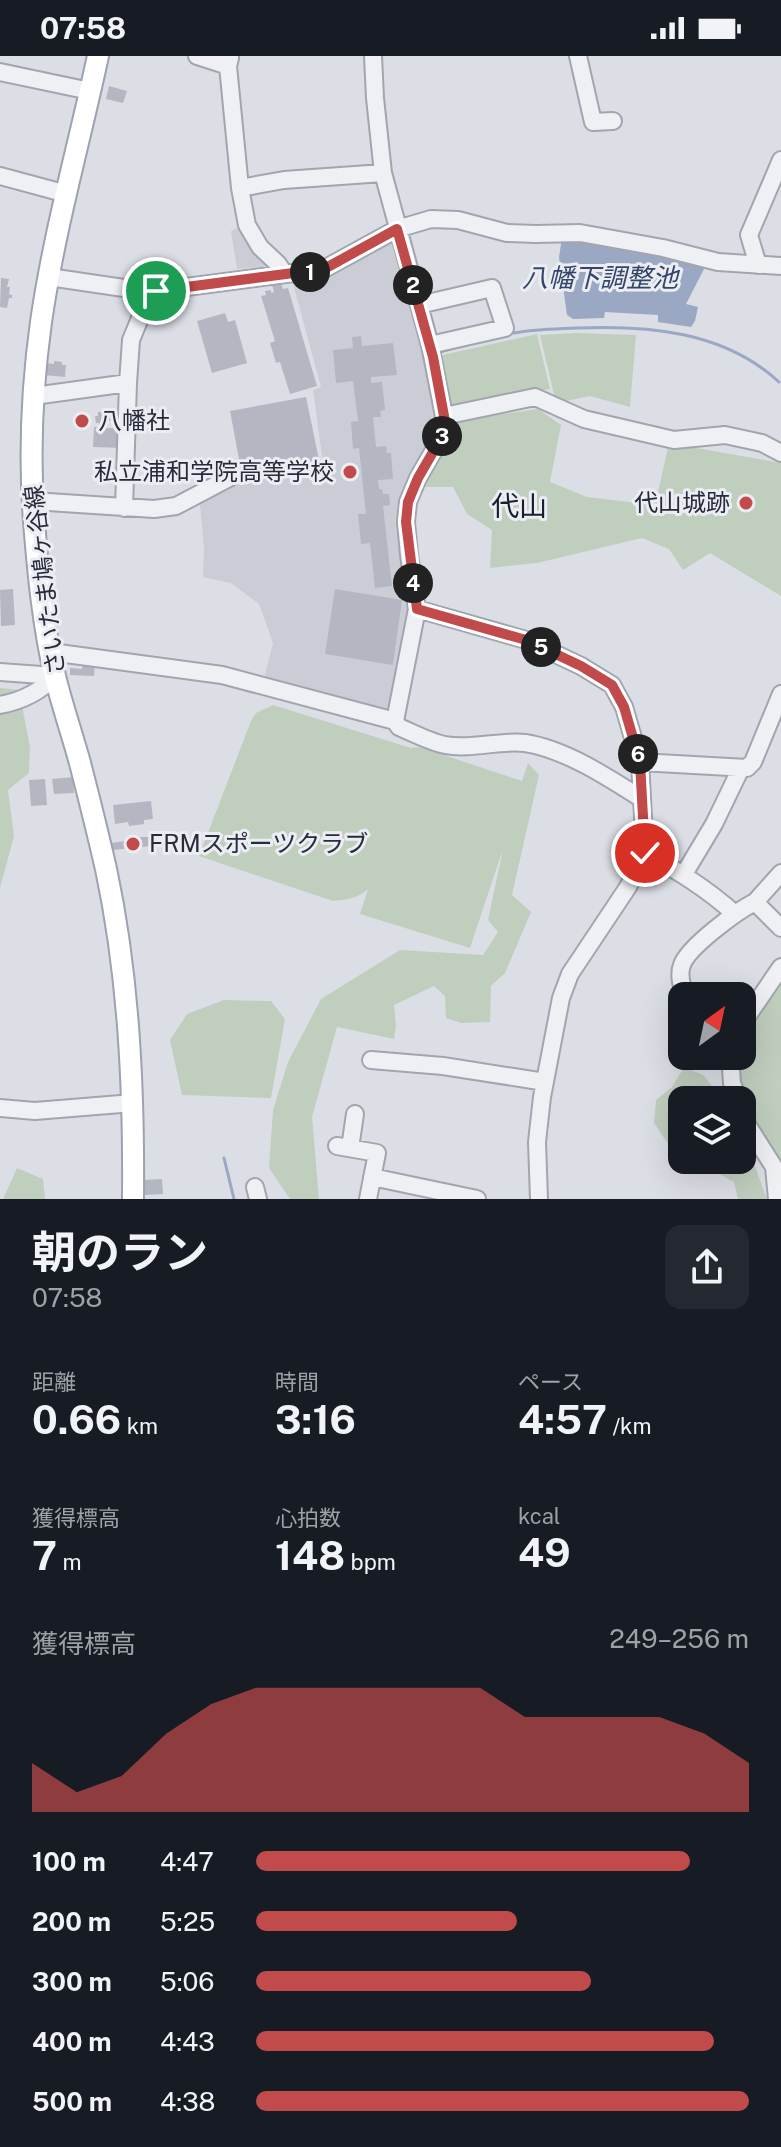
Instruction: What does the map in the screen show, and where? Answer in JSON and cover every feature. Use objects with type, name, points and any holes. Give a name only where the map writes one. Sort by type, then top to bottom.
[{"type":"main road","name":"さいたま鳩ヶ谷線","points":[[98,56],[41,323],[34,396],[33,501],[55,676],[80,763],[115,918],[127,1011],[133,1103],[133,1199]]},
{"type":"street","points":[[197,56],[229,61],[240,188],[247,225],[260,247],[284,273]]},
{"type":"street","points":[[373,56],[383,173],[431,351],[444,416],[444,433],[408,502],[406,522],[417,609],[395,721]]},
{"type":"street","points":[[578,56],[593,122],[613,121]]},
{"type":"street","points":[[0,72],[90,91]]},
{"type":"street","points":[[758,265],[749,235],[781,160]]},
{"type":"street","points":[[240,188],[284,180],[383,173]]},
{"type":"street","points":[[0,176],[67,194]]},
{"type":"street","points":[[49,277],[156,291],[324,269],[397,229],[431,219],[458,220],[507,233],[580,233],[718,262],[781,266]]},
{"type":"street","points":[[419,305],[492,288],[505,328],[431,351]]},
{"type":"street","points":[[124,508],[131,340],[156,291]]},
{"type":"street","points":[[34,396],[128,383]]},
{"type":"street","points":[[444,416],[535,397],[584,419],[659,437],[674,440],[725,435],[762,443],[781,453]]},
{"type":"street","points":[[33,501],[154,509],[176,506],[231,477]]},
{"type":"street","points":[[417,609],[526,640],[581,666],[612,685],[624,707],[640,762],[645,853],[628,887],[570,974],[561,998],[537,1142],[539,1199]]},
{"type":"street","points":[[51,652],[222,675],[395,721],[399,727],[444,745],[511,742],[544,748],[642,799]]},
{"type":"street","points":[[0,672],[55,676]]},
{"type":"street","points":[[0,705],[41,690],[55,676]]},
{"type":"street","points":[[640,762],[747,768],[753,762],[781,694]]},
{"type":"street","points":[[684,874],[714,824],[741,768]]},
{"type":"street","points":[[645,853],[684,874],[735,914]]},
{"type":"street","points":[[681,982],[681,966],[687,955],[701,940],[755,902],[781,873]]},
{"type":"street","points":[[755,902],[781,928]]},
{"type":"street","points":[[756,1004],[781,967]]},
{"type":"street","points":[[371,1060],[443,1066],[545,1082]]},
{"type":"street","points":[[0,1108],[35,1111],[133,1103]]},
{"type":"street","points":[[355,1114],[344,1147],[377,1153],[368,1199]]},
{"type":"street","points":[[756,1139],[774,1167],[777,1199]]},
{"type":"street","points":[[372,1177],[477,1199]]},
{"type":"shaded area","points":[[244,226],[273,266],[237,269],[231,231]]},
{"type":"shaded area","name":"私立浦和学院高等学校","points":[[391,239],[395,242],[445,427],[412,486],[410,622],[392,716],[264,678],[273,643],[259,604],[231,583],[203,577],[200,505],[203,499],[241,482],[323,463],[313,390],[321,387],[292,280],[318,279],[333,274]]},
{"type":"green space","points":[[537,334],[550,389],[452,410],[438,356]]},
{"type":"green space","points":[[540,335],[636,335],[630,407],[590,396],[556,403]]},
{"type":"green space","points":[[538,409],[561,425],[550,482],[587,497],[655,505],[669,443],[781,463],[781,596],[710,553],[683,570],[669,549],[642,538],[537,563],[490,568],[492,530],[467,514],[453,487],[423,487],[452,422]]},
{"type":"green space","points":[[0,688],[19,690],[30,747],[29,773],[8,790],[14,836],[0,888]]},
{"type":"green space","points":[[273,705],[411,748],[420,747],[522,781],[528,763],[539,775],[512,895],[531,912],[505,973],[491,986],[490,1022],[461,1023],[446,1018],[445,996],[434,986],[394,1005],[394,1039],[337,1027],[312,1117],[319,1199],[290,1199],[269,1168],[273,1110],[288,1062],[321,999],[400,950],[483,955],[498,932],[488,920],[503,849],[470,948],[360,914],[368,889],[361,895],[333,901],[199,856],[251,721],[256,713]]},
{"type":"green space","points":[[781,974],[781,1199],[756,1134],[756,1086],[738,1086],[736,1070],[756,1070],[756,1011]]},
{"type":"green space","points":[[224,1000],[271,1001],[285,1019],[271,1098],[182,1095],[170,1040],[187,1014]]},
{"type":"green space","points":[[682,1070],[691,1070],[703,1075],[712,1086],[673,1086]]},
{"type":"green space","points":[[668,1090],[668,1144],[654,1123],[656,1100]]},
{"type":"green space","points":[[17,1168],[43,1179],[45,1199],[3,1199]]},
{"type":"green space","points":[[756,1169],[767,1199],[738,1199],[734,1182],[719,1174],[756,1174]]},
{"type":"water","name":"八幡下調整池","points":[[562,238],[700,263],[704,269],[686,304],[698,307],[695,321],[691,327],[658,322],[658,315],[605,312],[604,318],[573,319],[567,315],[559,257]]},
{"type":"building","points":[[109,86],[127,91],[123,103],[106,99]]},
{"type":"building","points":[[1,278],[9,279],[7,287],[10,287],[12,298],[9,298],[7,308],[0,307]]},
{"type":"building","points":[[281,283],[283,289],[288,288],[317,386],[290,394],[270,343],[275,341],[261,296],[266,295],[265,291],[274,292],[272,285]]},
{"type":"building","points":[[225,313],[228,322],[235,320],[247,363],[212,373],[197,321]]},
{"type":"building","points":[[361,336],[362,346],[393,343],[397,375],[371,377],[371,383],[382,382],[385,410],[380,411],[381,417],[373,417],[376,447],[386,446],[387,453],[391,453],[393,479],[378,480],[379,489],[383,494],[389,494],[390,505],[383,506],[392,586],[375,588],[370,543],[361,544],[358,514],[366,514],[359,448],[353,449],[351,422],[358,421],[353,381],[336,383],[333,350],[353,348],[352,337]]},
{"type":"building","points":[[54,361],[66,365],[65,377],[44,375],[45,363],[54,364]]},
{"type":"building","points":[[306,397],[319,460],[242,475],[230,411]]},
{"type":"building","points":[[106,411],[107,415],[117,414],[118,420],[99,426],[95,416],[98,412]]},
{"type":"building","points":[[94,427],[124,429],[123,448],[93,447]]},
{"type":"building","points":[[13,589],[15,625],[1,626],[0,590]]},
{"type":"building","points":[[335,589],[402,600],[393,665],[325,654]]},
{"type":"building","points":[[83,661],[95,662],[94,676],[70,675],[70,668],[82,669]]},
{"type":"building","points":[[73,777],[74,793],[54,794],[52,779]]},
{"type":"building","points":[[45,779],[47,805],[31,806],[29,780]]},
{"type":"building","points":[[151,801],[153,819],[129,826],[128,822],[115,824],[113,805]]},
{"type":"building","points":[[150,837],[151,846],[113,850],[112,843]]},
{"type":"building","points":[[162,1179],[163,1194],[145,1195],[144,1180]]},
{"type":"waterway","points":[[508,334],[603,327],[657,330],[709,342],[734,352],[779,382]]},
{"type":"waterway","points":[[439,352],[462,346]]},
{"type":"waterway","points":[[224,1158],[234,1199]]},
{"type":"place","name":"八幡社","points":[[82,421]]},
{"type":"place","name":"私立浦和学院高等学校","points":[[350,472]]},
{"type":"place","name":"代山城跡","points":[[746,503]]},
{"type":"place","name":"FRMスポーツクラブ","points":[[133,844]]},
{"type":"district","name":"代山","points":[[519,506]]},
{"type":"route","points":[[156,291],[324,269],[397,229],[433,357],[444,416],[444,433],[408,502],[406,522],[417,609],[526,640],[581,666],[612,685],[624,707],[640,762],[645,853]]}]
